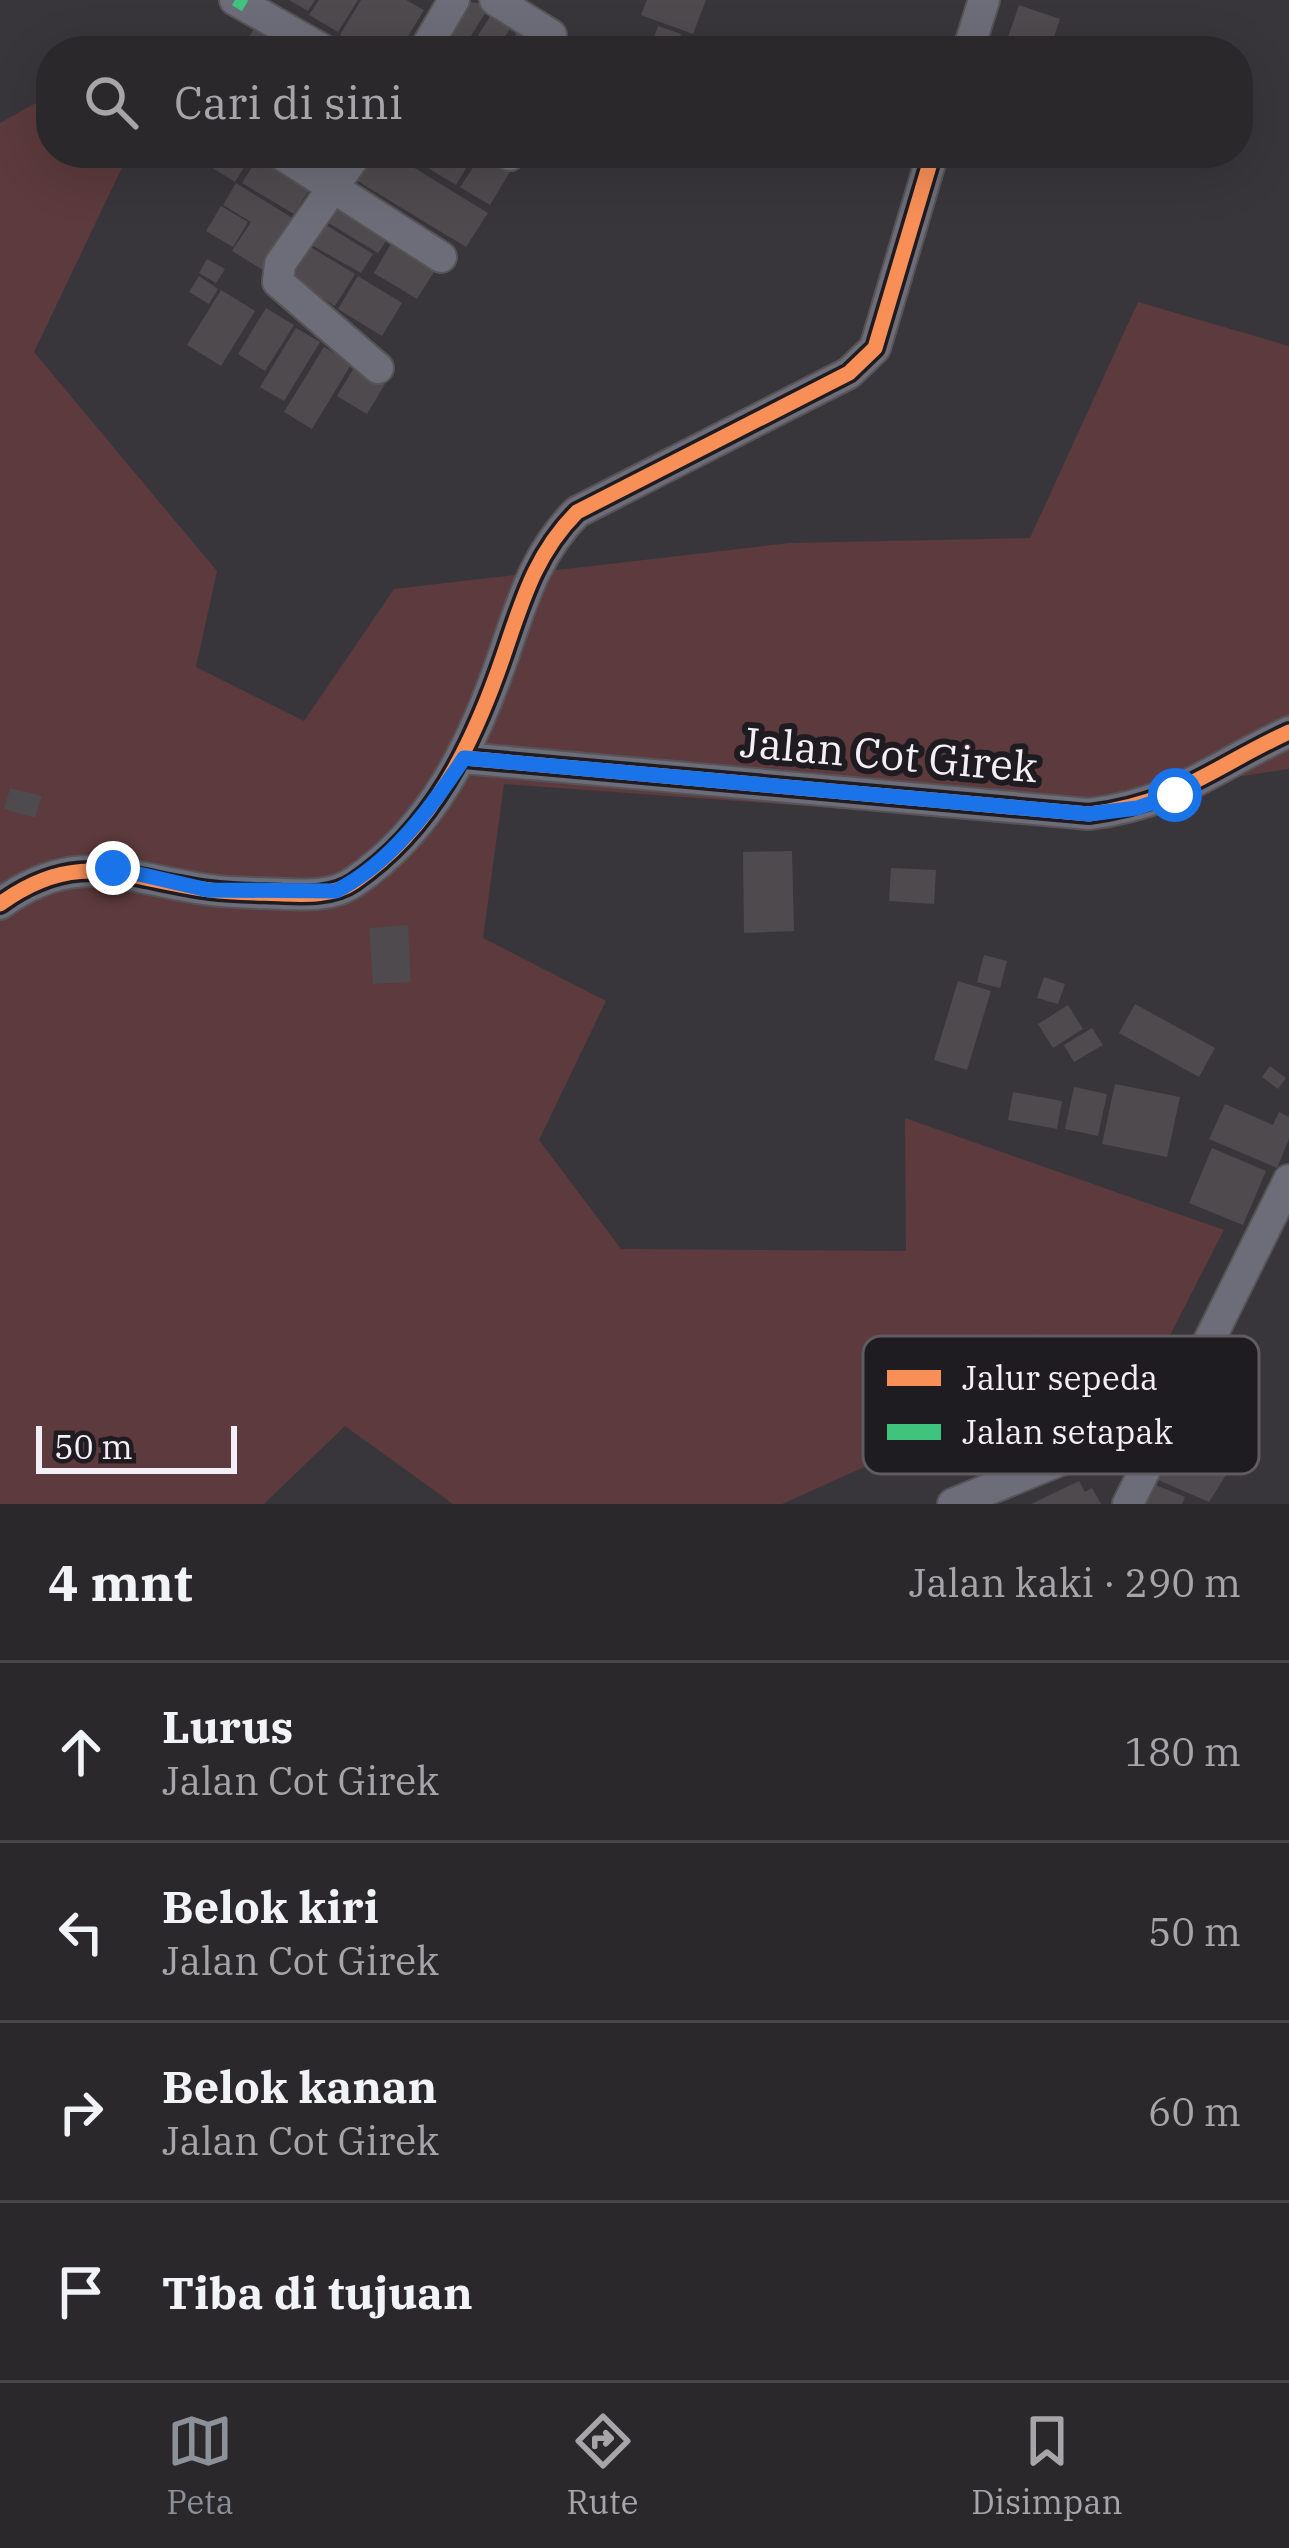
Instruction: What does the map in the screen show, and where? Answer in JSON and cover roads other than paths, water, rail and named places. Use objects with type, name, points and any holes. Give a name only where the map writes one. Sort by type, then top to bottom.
[{"type":"street","points":[[235,0],[299,36]]},
{"type":"street","points":[[433,36],[454,0]]},
{"type":"street","points":[[495,0],[551,35]]},
{"type":"street","points":[[973,36],[984,0]]},
{"type":"street","points":[[301,168],[442,257]]},
{"type":"street","points":[[347,168],[280,264],[278,282],[378,368]]},
{"type":"street","points":[[0,904],[27,884],[67,872],[113,868],[208,890],[336,891],[353,883],[420,821],[464,758],[523,592],[557,532],[578,512],[848,373],[875,348],[929,168]]},
{"type":"street","name":"Jalan Cot Girek","points":[[464,758],[1089,814],[1137,808],[1175,795],[1289,732]]},
{"type":"street","points":[[1212,1336],[1289,1180]]},
{"type":"street","points":[[953,1504],[1028,1474]]},
{"type":"street","points":[[1128,1504],[1143,1474]]}]
